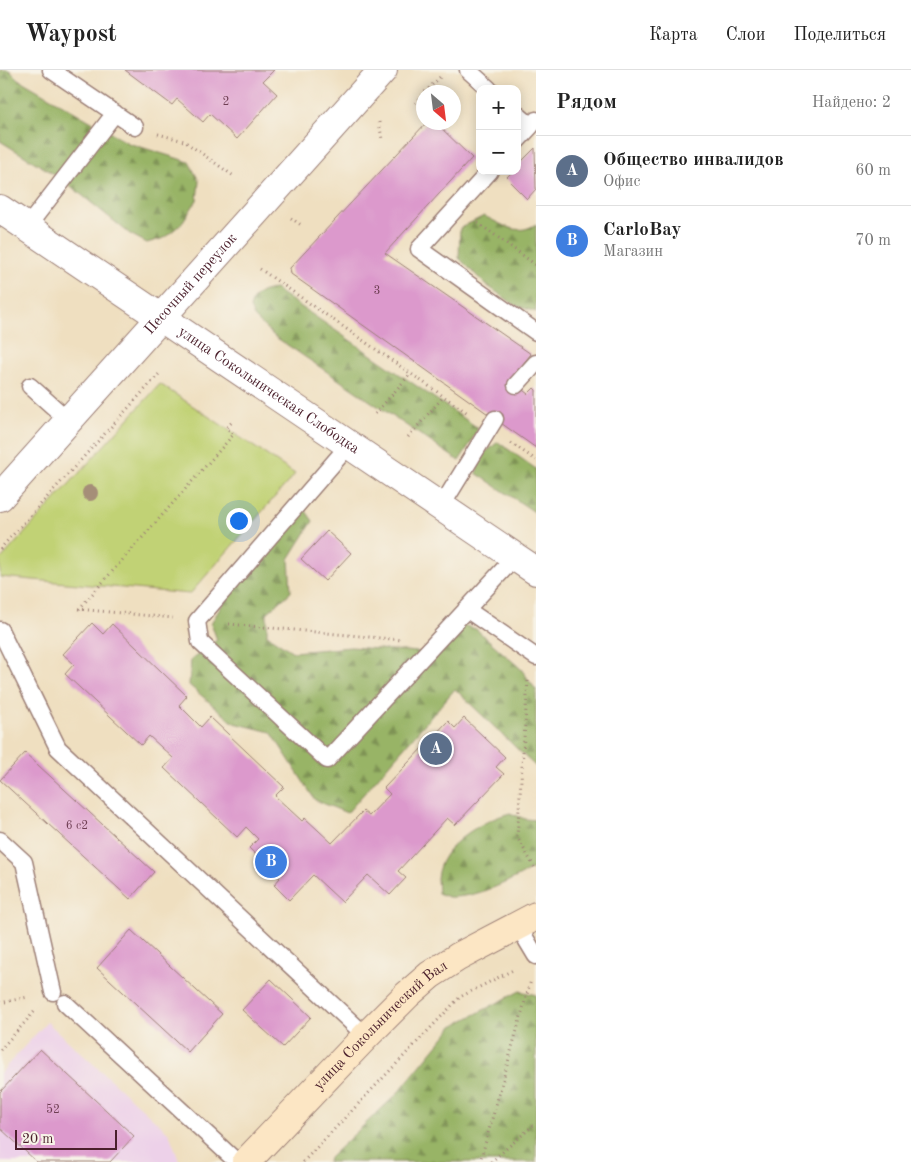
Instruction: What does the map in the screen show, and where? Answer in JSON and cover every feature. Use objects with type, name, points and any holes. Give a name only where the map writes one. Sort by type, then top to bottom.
[{"type":"main road","name":"улица Сокольнический Вал","points":[[246,1162],[366,1036],[430,975],[458,957],[527,921]]},
{"type":"street","name":"Песочный переулок","points":[[0,497],[382,70]]},
{"type":"street","name":"улица Сокольническая Слободка","points":[[0,209],[525,564]]},
{"type":"lane","points":[[51,70],[135,127]]},
{"type":"lane","points":[[468,70],[485,85]]},
{"type":"lane","points":[[27,228],[115,113]]},
{"type":"lane","points":[[521,116],[533,123],[521,136]]},
{"type":"lane","points":[[486,175],[419,249],[536,332]]},
{"type":"lane","points":[[516,385],[536,363]]},
{"type":"lane","points":[[30,386],[68,420]]},
{"type":"lane","points":[[441,507],[492,423]]},
{"type":"lane","points":[[349,445],[197,621],[200,642],[327,760],[466,609],[525,564]]},
{"type":"lane","points":[[466,609],[533,655]]},
{"type":"lane","points":[[0,630],[58,748],[366,1036]]},
{"type":"lane","points":[[0,840],[24,862],[59,998],[237,1162]]},
{"type":"lane","points":[[527,921],[535,963]]},
{"type":"path","points":[[432,85],[446,70]]},
{"type":"path","points":[[135,127],[184,141],[235,177]]},
{"type":"path","points":[[457,208],[536,265]]},
{"type":"path","points":[[260,269],[444,396],[492,423],[536,460]]},
{"type":"path","points":[[0,548],[160,373]]},
{"type":"path","points":[[375,414],[411,373]]},
{"type":"path","points":[[408,437],[444,396]]},
{"type":"path","points":[[233,421],[226,428],[234,434],[78,609],[434,643]]},
{"type":"path","points":[[533,655],[517,837],[536,870]]},
{"type":"path","points":[[480,1162],[535,963]]},
{"type":"path","points":[[303,1162],[460,998],[519,967]]},
{"type":"path","points":[[0,1050],[59,998]]},
{"type":"path","points":[[491,1162],[536,1123]]},
{"type":"shaded area","points":[[47,1022],[169,1133],[179,1160],[177,1162],[0,1162],[0,1073]]},
{"type":"green space","points":[[0,70],[9,70],[18,79],[128,143],[189,162],[199,181],[197,200],[181,224],[164,238],[147,243],[130,234],[62,179],[0,141]]},
{"type":"green space","points":[[484,216],[516,229],[529,228],[536,224],[536,312],[515,305],[485,284],[459,258],[460,228]]},
{"type":"green space","points":[[275,289],[478,428],[459,461],[274,336],[254,317],[250,308],[256,296]]},
{"type":"green space","points":[[160,384],[295,474],[190,594],[0,577],[0,560]]},
{"type":"green space","points":[[498,442],[536,469],[536,513],[476,473],[483,454]]},
{"type":"green space","points":[[303,507],[313,521],[289,559],[291,592],[267,613],[267,635],[293,652],[351,647],[432,653],[462,625],[476,629],[521,669],[536,690],[536,767],[455,689],[347,813],[315,800],[271,732],[234,723],[189,685],[191,660],[217,640],[211,623],[238,579]]},
{"type":"green space","points":[[510,813],[525,819],[536,820],[536,867],[475,894],[451,897],[438,893],[437,878],[440,866],[454,845],[475,828]]},
{"type":"green space","points":[[520,991],[536,995],[536,1162],[328,1162],[329,1158],[396,1095],[453,1026]]},
{"type":"building","points":[[125,70],[274,70],[263,81],[277,94],[237,139],[210,114],[203,122],[177,99],[172,105]]},
{"type":"building","points":[[419,130],[443,130],[472,158],[385,253],[531,354],[510,380],[528,394],[534,388],[536,390],[536,448],[291,274],[290,268]]},
{"type":"building","points":[[535,148],[536,189],[527,199],[506,178],[509,175],[521,175],[521,162]]},
{"type":"building","points":[[327,531],[351,553],[325,581],[301,559]]},
{"type":"building","points":[[92,623],[103,634],[112,624],[187,696],[179,705],[201,727],[210,717],[284,787],[275,796],[302,821],[305,818],[332,843],[363,811],[369,816],[390,794],[384,788],[448,721],[455,728],[464,718],[505,757],[496,767],[504,774],[455,825],[447,818],[398,871],[406,878],[390,895],[368,875],[342,902],[313,875],[289,900],[274,885],[280,878],[249,848],[258,839],[246,827],[237,837],[164,768],[173,758],[149,736],[141,745],[65,674],[74,664],[63,654]]},
{"type":"building","points":[[25,753],[154,872],[130,899],[0,780]]},
{"type":"building","points":[[131,930],[222,1014],[188,1052],[97,968]]},
{"type":"building","points":[[271,979],[311,1017],[283,1047],[242,1010]]},
{"type":"building","points":[[40,1049],[134,1136],[110,1162],[37,1162],[0,1128],[0,1092]]},
{"type":"place","name":"Общество инвалидов","points":[[436,749]]},
{"type":"place","name":"CarloBay","points":[[271,862]]}]
